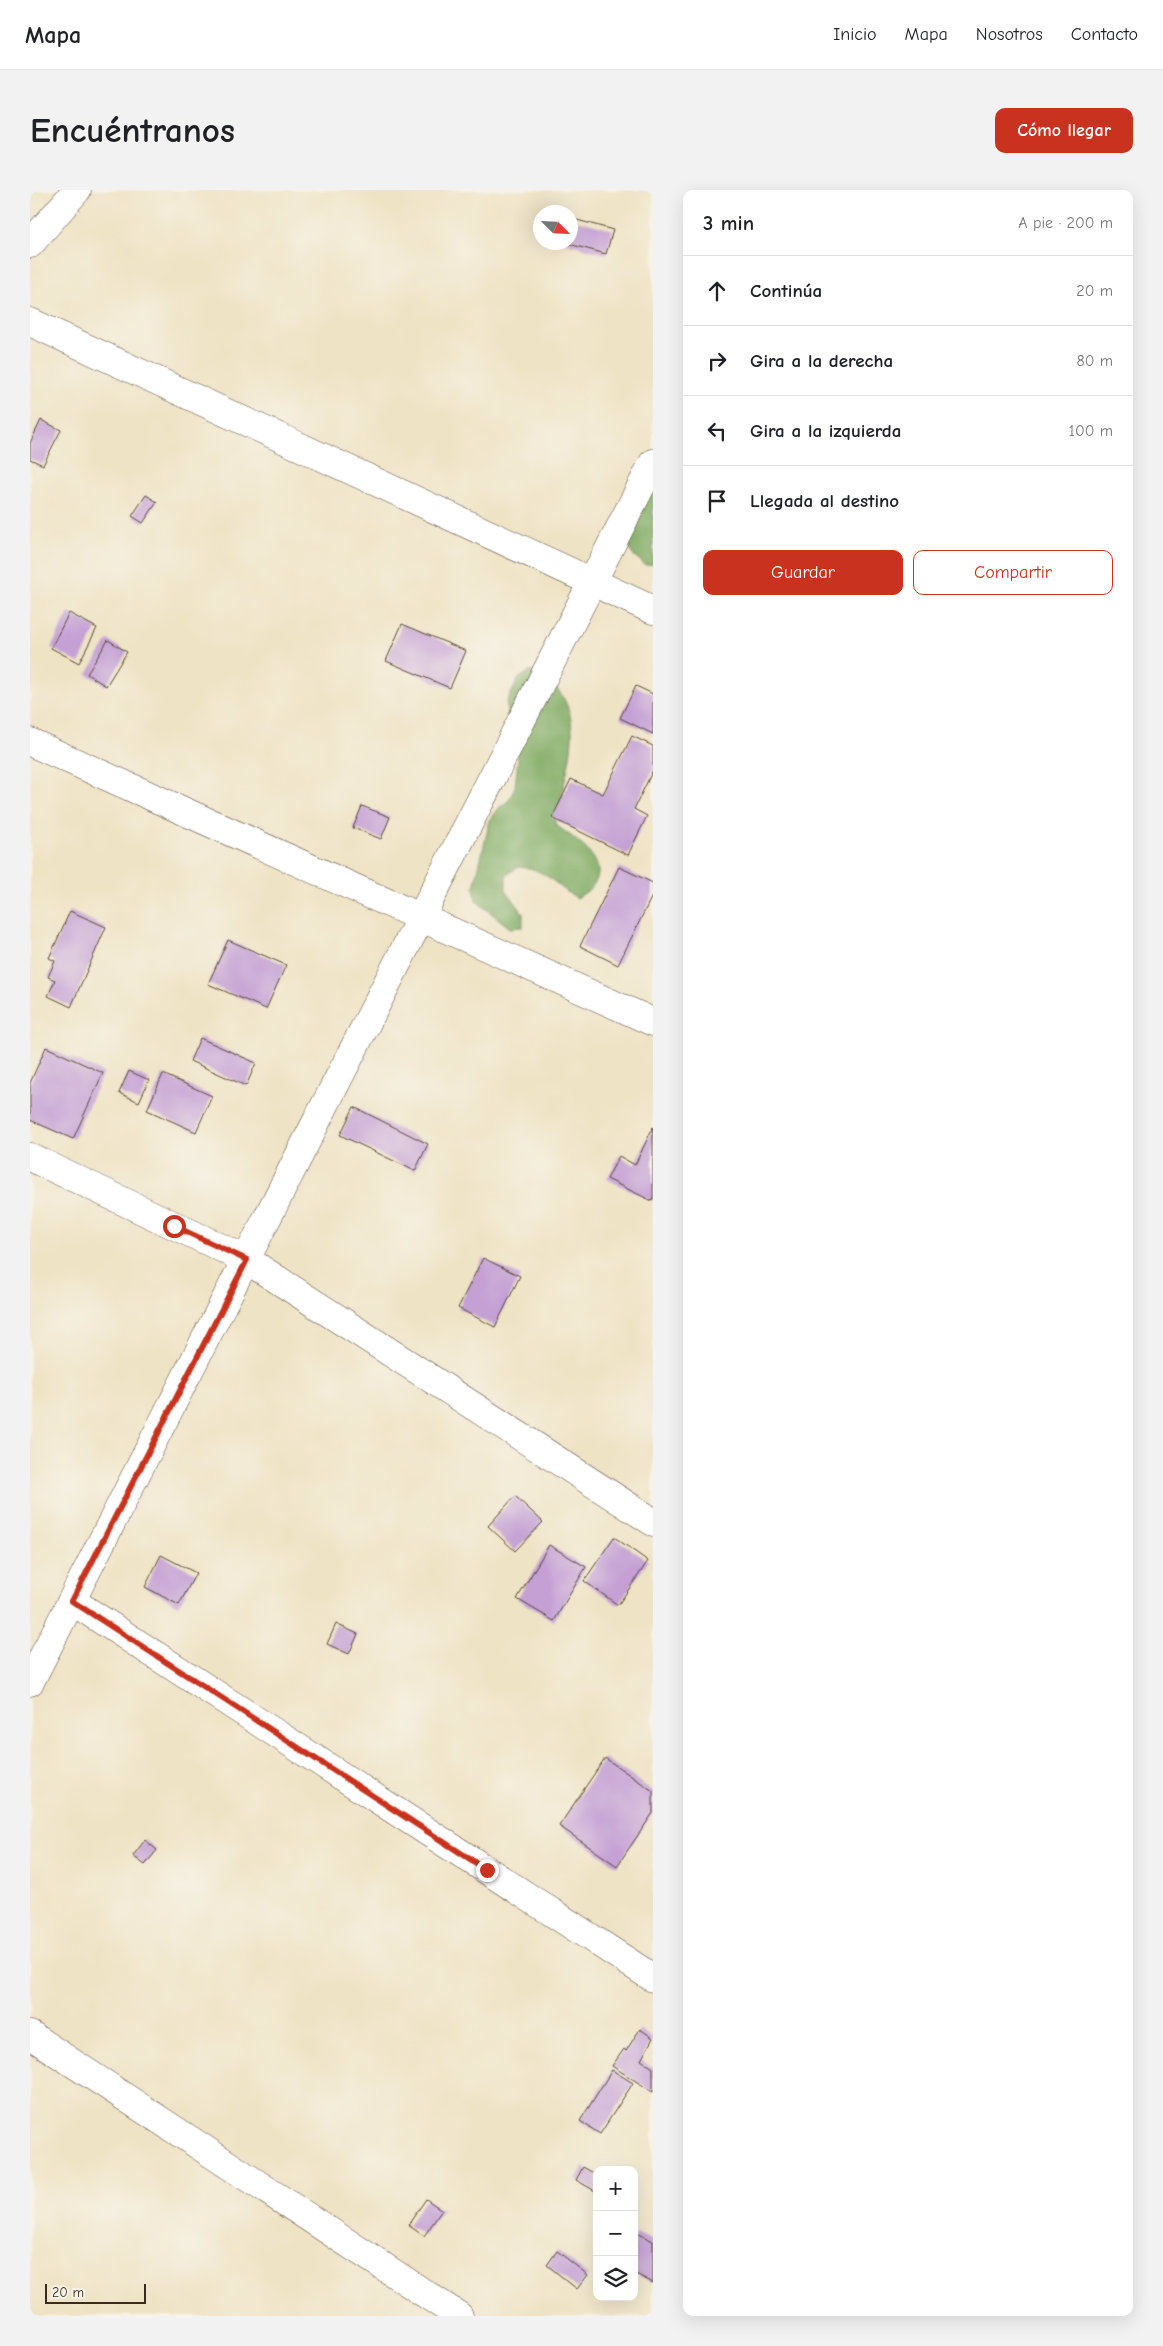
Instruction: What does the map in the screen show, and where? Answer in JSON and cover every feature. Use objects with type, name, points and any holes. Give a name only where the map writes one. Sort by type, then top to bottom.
[{"type":"street","points":[[30,244],[76,190]]},
{"type":"street","points":[[30,322],[593,584],[653,610]]},
{"type":"street","points":[[30,1682],[593,584],[653,463]]},
{"type":"street","points":[[30,742],[653,1022]]},
{"type":"street","points":[[30,1157],[247,1260],[653,1522]]},
{"type":"street","points":[[72,1601],[653,1978]]},
{"type":"street","points":[[30,2035],[459,2316]]},
{"type":"green space","points":[[653,450],[653,564],[645,565],[632,554],[625,542]]},
{"type":"green space","points":[[530,671],[543,675],[558,690],[567,705],[571,722],[570,756],[556,825],[586,849],[594,858],[598,868],[597,878],[591,888],[577,898],[542,873],[517,867],[506,876],[506,890],[523,913],[523,927],[510,928],[476,901],[474,887],[490,820],[499,808],[509,800],[515,787],[518,758],[506,703],[519,678]]},
{"type":"building","points":[[578,220],[613,230],[606,254],[578,246]]},
{"type":"building","points":[[41,420],[61,430],[43,465],[30,459],[30,443]]},
{"type":"building","points":[[146,495],[157,502],[143,523],[132,516]]},
{"type":"building","points":[[69,613],[97,628],[79,663],[51,648]]},
{"type":"building","points":[[402,624],[466,651],[450,688],[386,661]]},
{"type":"building","points":[[108,640],[127,652],[106,686],[87,674]]},
{"type":"building","points":[[636,686],[653,694],[653,734],[620,718]]},
{"type":"building","points":[[632,736],[653,746],[653,770],[634,809],[647,816],[628,855],[552,818],[571,779],[603,794]]},
{"type":"building","points":[[362,806],[390,817],[381,839],[353,828]]},
{"type":"building","points":[[619,867],[653,883],[653,894],[618,965],[580,946]]},
{"type":"building","points":[[70,911],[106,927],[71,1007],[48,996],[55,980],[48,977],[55,961],[49,958]]},
{"type":"building","points":[[228,940],[286,965],[266,1009],[208,984]]},
{"type":"building","points":[[200,1038],[256,1063],[246,1086],[190,1061]]},
{"type":"building","points":[[46,1047],[103,1073],[73,1139],[30,1120],[30,1083]]},
{"type":"building","points":[[129,1071],[149,1080],[139,1102],[119,1093]]},
{"type":"building","points":[[163,1074],[212,1096],[196,1132],[147,1110]]},
{"type":"building","points":[[354,1107],[428,1144],[415,1171],[340,1135]]},
{"type":"building","points":[[653,1127],[652,1201],[607,1179],[619,1156],[635,1165]]},
{"type":"building","points":[[483,1258],[520,1276],[495,1327],[458,1308]]},
{"type":"building","points":[[515,1496],[543,1522],[515,1551],[488,1526]]},
{"type":"building","points":[[614,1537],[648,1561],[618,1605],[584,1581]]},
{"type":"building","points":[[549,1545],[586,1567],[554,1621],[517,1599]]},
{"type":"building","points":[[161,1555],[196,1573],[179,1605],[145,1587]]},
{"type":"building","points":[[336,1624],[358,1634],[349,1654],[327,1644]]},
{"type":"building","points":[[605,1758],[653,1791],[653,1813],[617,1866],[559,1826]]},
{"type":"building","points":[[145,1840],[157,1850],[145,1865],[133,1856]]},
{"type":"building","points":[[640,2029],[653,2038],[641,2060],[653,2068],[653,2092],[612,2066],[624,2049],[626,2051]]},
{"type":"building","points":[[612,2070],[633,2083],[600,2134],[580,2121]]},
{"type":"building","points":[[583,2167],[593,2173],[593,2190],[576,2180]]},
{"type":"building","points":[[426,2199],[442,2210],[424,2236],[408,2225]]},
{"type":"building","points":[[638,2234],[653,2241],[653,2283],[638,2275]]},
{"type":"building","points":[[557,2251],[588,2275],[577,2289],[547,2265]]},
{"type":"route","points":[[174,1226],[247,1260],[72,1601],[487,1870]]}]
